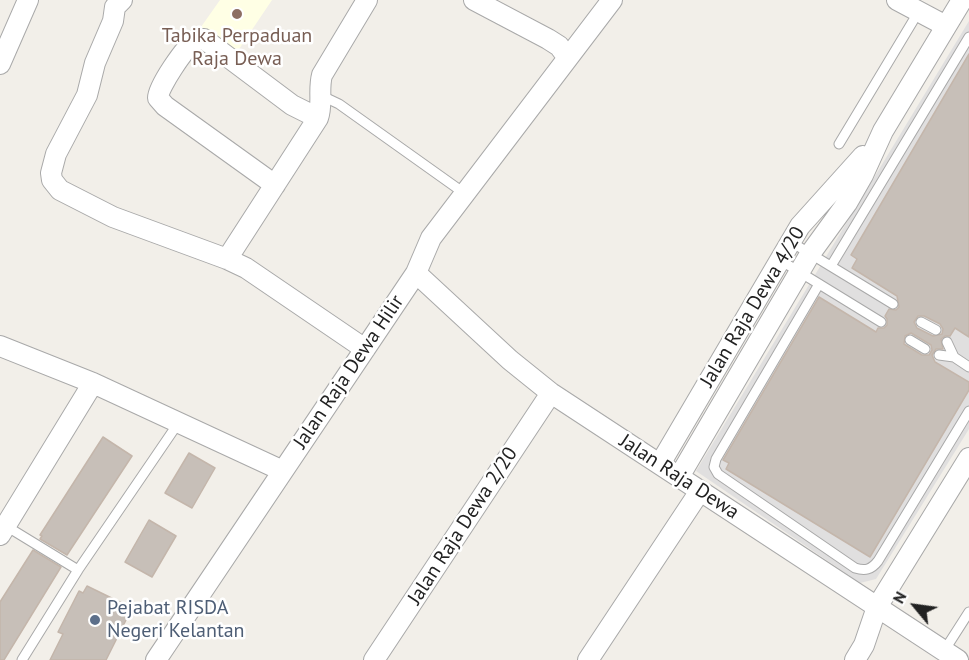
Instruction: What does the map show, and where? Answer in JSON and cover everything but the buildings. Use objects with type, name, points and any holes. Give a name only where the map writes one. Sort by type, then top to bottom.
[{"type":"street","points":[[0,64],[28,0]]},
{"type":"street","points":[[226,259],[318,118],[320,112],[319,84],[326,66],[367,0]]},
{"type":"street","points":[[474,0],[548,39],[559,46],[568,58]]},
{"type":"street","name":"Jalan Raja Dewa Hilir","points":[[156,660],[416,273],[431,238],[612,0]]},
{"type":"street","points":[[897,0],[946,26]]},
{"type":"street","name":"Jalan Raja Dewa 4/20","points":[[679,477],[810,254],[847,203],[883,131],[962,0]]},
{"type":"street","points":[[115,2],[113,21],[95,63],[87,95],[56,154],[51,173],[52,180],[60,190],[112,217],[226,259],[264,279],[365,349]]},
{"type":"street","points":[[275,185],[165,106],[158,98],[160,87],[190,45],[199,39],[204,39],[292,105],[318,118]]},
{"type":"street","name":"Jalan Raja Dewa 4/20","points":[[660,464],[806,219],[843,180],[883,131]]},
{"type":"street","name":"Jalan Raja Dewa","points":[[416,273],[510,360],[551,393],[951,656]]},
{"type":"street","points":[[0,346],[93,383],[283,471]]},
{"type":"street","points":[[3,530],[93,383]]},
{"type":"street","name":"Jalan Raja Dewa 2/20","points":[[374,660],[551,393]]},
{"type":"street","points":[[855,660],[864,645],[877,607],[969,458]]},
{"type":"street","points":[[588,660],[700,491]]},
{"type":"lane","points":[[839,144],[919,12]]},
{"type":"lane","points":[[831,266],[969,37]]},
{"type":"lane","points":[[320,95],[339,104],[464,193]]},
{"type":"lane","points":[[791,242],[892,304]]},
{"type":"lane","points":[[780,260],[881,322]]},
{"type":"lane","points":[[819,284],[716,459],[714,467],[718,474],[855,568],[867,570],[878,561],[969,411]]},
{"type":"lane","points":[[921,321],[936,330]]},
{"type":"lane","points":[[910,340],[925,349]]},
{"type":"lane","points":[[947,342],[954,357]]},
{"type":"lane","points":[[939,355],[954,357],[969,367]]},
{"type":"lane","points":[[22,660],[78,570],[178,422]]},
{"type":"lane","points":[[3,530],[78,570]]},
{"type":"lane","points":[[951,656],[969,612]]},
{"type":"shaded area","name":"Tabika Perpaduan Raja Dewa","points":[[220,0],[272,0],[237,52],[201,27]]},
{"type":"shaded area","points":[[969,21],[969,429],[876,579],[860,583],[696,471]]},
{"type":"place","name":"Tabika Perpaduan Raja Dewa","points":[[237,14]]},
{"type":"place","name":"Pejabat RISDA Negeri Kelantan","points":[[95,620]]}]
